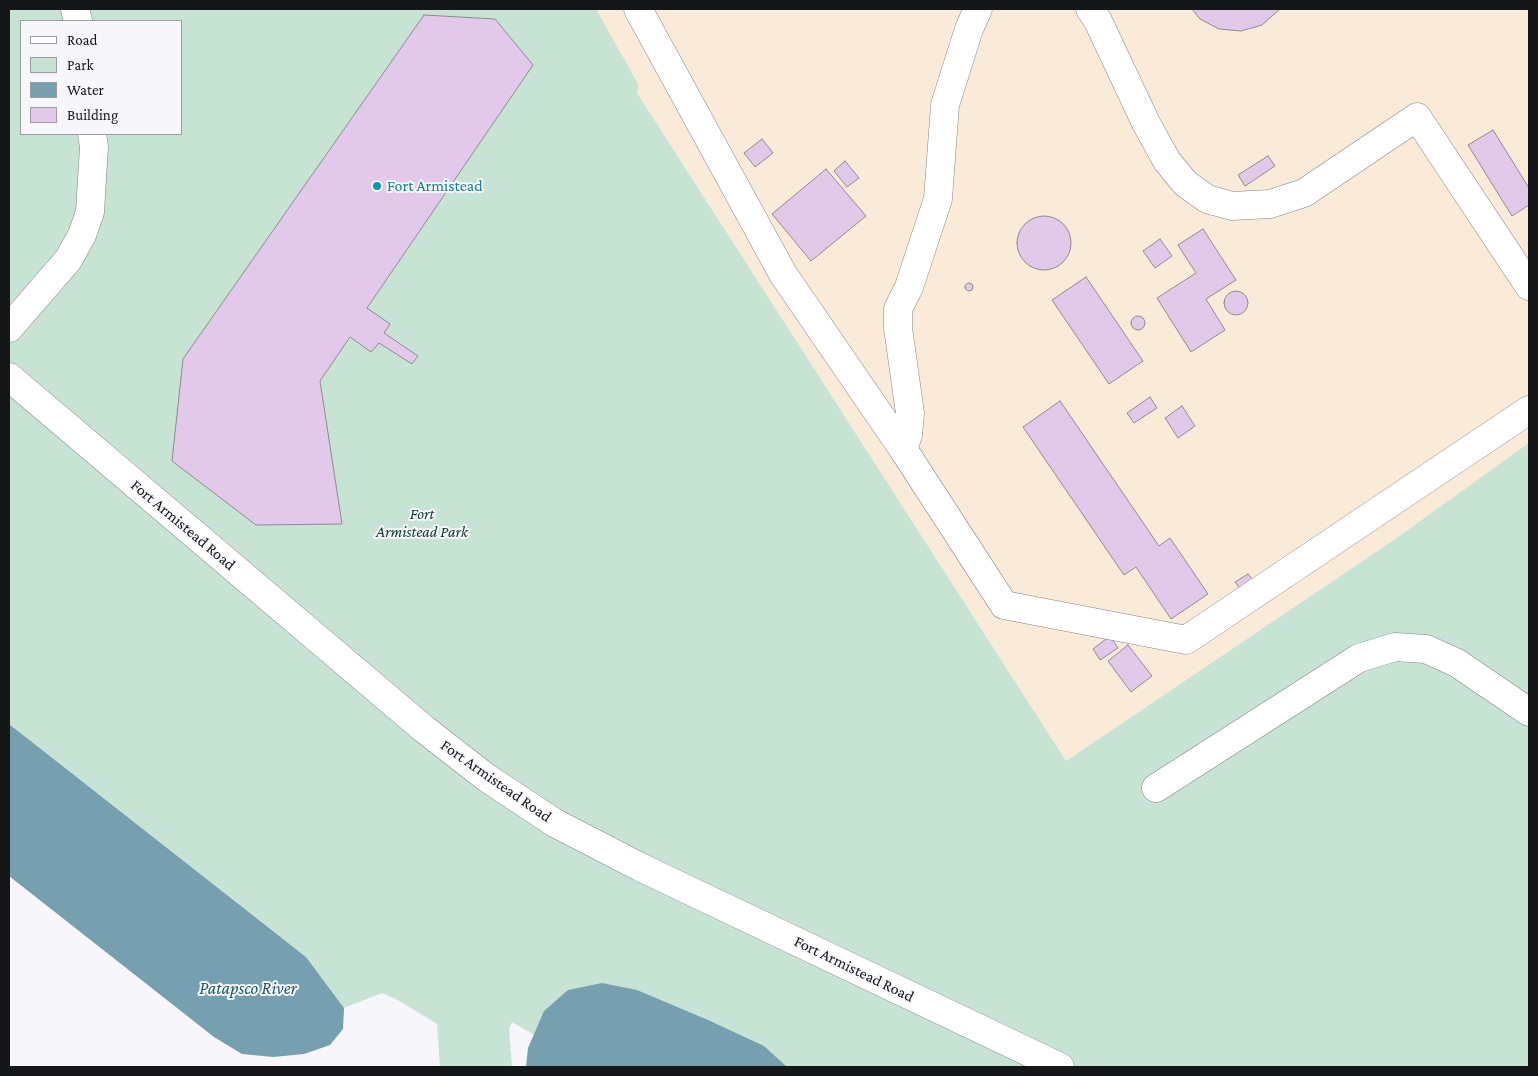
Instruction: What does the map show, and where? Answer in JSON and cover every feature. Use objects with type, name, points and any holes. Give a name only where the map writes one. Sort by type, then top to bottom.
[{"type":"street","points":[[638,9],[783,274],[902,448],[1004,605],[1186,640],[1529,410]]},
{"type":"street","points":[[902,448],[908,436],[910,414],[898,328],[898,310],[909,287],[938,199],[945,105],[968,30],[978,9]]},
{"type":"street","points":[[1090,9],[1098,21],[1146,123],[1167,161],[1185,183],[1207,199],[1232,206],[1270,204],[1304,193],[1416,117],[1529,286]]},
{"type":"street","points":[[9,328],[68,260],[82,235],[90,212],[94,147],[92,135]]},
{"type":"street","name":"Fort Armistead Road","points":[[9,377],[424,729],[487,778],[556,823],[640,867],[1060,1067]]},
{"type":"street","points":[[1156,788],[1359,658],[1395,647],[1426,649],[1457,663],[1529,712]]},
{"type":"shaded area","points":[[583,9],[1529,9],[1529,448],[1066,761]]},
{"type":"green space","name":"Fort Armistead Park","points":[[9,9],[596,9],[638,84],[637,93],[1066,761],[1398,537],[1529,443],[1529,1067],[590,1067],[512,1022],[509,1029],[512,1067],[440,1067],[437,1024],[398,1000],[382,993],[344,1008],[306,957],[9,724]]},
{"type":"water","name":"Patapsco River","points":[[9,724],[306,957],[344,1008],[343,1029],[330,1045],[304,1054],[273,1057],[242,1054],[214,1037],[9,876]]},
{"type":"water","points":[[602,983],[637,990],[708,1020],[764,1046],[787,1067],[526,1067],[528,1048],[544,1011],[568,990]]},
{"type":"building","points":[[1192,9],[1280,9],[1262,25],[1241,31],[1219,29],[1200,19]]},
{"type":"building","name":"Fort Armistead","points":[[424,15],[495,19],[533,65],[367,308],[390,324],[384,333],[418,356],[412,364],[379,343],[371,352],[350,337],[320,381],[342,524],[256,525],[172,461],[183,359]]},
{"type":"building","points":[[1493,130],[1529,188],[1529,205],[1512,216],[1468,145]]},
{"type":"building","points":[[762,139],[773,153],[755,167],[744,153]]},
{"type":"building","points":[[1268,156],[1275,166],[1245,186],[1238,175]]},
{"type":"building","points":[[845,161],[859,178],[847,187],[834,171]]},
{"type":"building","points":[[826,169],[866,216],[811,261],[772,214]]},
{"type":"building","points":[[1044,216],[1054,218],[1063,224],[1069,233],[1071,243],[1069,253],[1063,262],[1054,268],[1044,270],[1034,268],[1025,262],[1019,253],[1017,243],[1019,233],[1025,224],[1034,218]]},
{"type":"building","points":[[1203,229],[1236,280],[1206,299],[1225,330],[1191,352],[1157,298],[1196,273],[1178,245]]},
{"type":"building","points":[[1160,239],[1172,256],[1155,268],[1143,251]]},
{"type":"building","points":[[1086,277],[1143,361],[1109,384],[1052,300]]},
{"type":"building","points":[[969,283],[973,287],[969,291],[965,287]]},
{"type":"building","points":[[1236,291],[1245,294],[1248,303],[1245,312],[1236,315],[1227,312],[1224,303],[1227,294]]},
{"type":"building","points":[[1138,316],[1143,318],[1145,323],[1143,328],[1138,330],[1133,328],[1131,323],[1133,318]]},
{"type":"building","points":[[1150,397],[1157,408],[1134,423],[1127,413]]},
{"type":"building","points":[[1060,401],[1159,546],[1170,538],[1208,594],[1171,619],[1136,567],[1124,575],[1023,427]]},
{"type":"building","points":[[1182,406],[1195,426],[1178,438],[1165,418]]},
{"type":"building","points":[[1248,574],[1254,581],[1241,590],[1235,582]]},
{"type":"building","points":[[1110,636],[1118,648],[1100,660],[1093,649]]},
{"type":"building","points":[[1128,645],[1152,676],[1131,692],[1108,661]]},
{"type":"place","name":"Fort Armistead","points":[[377,186]]}]
